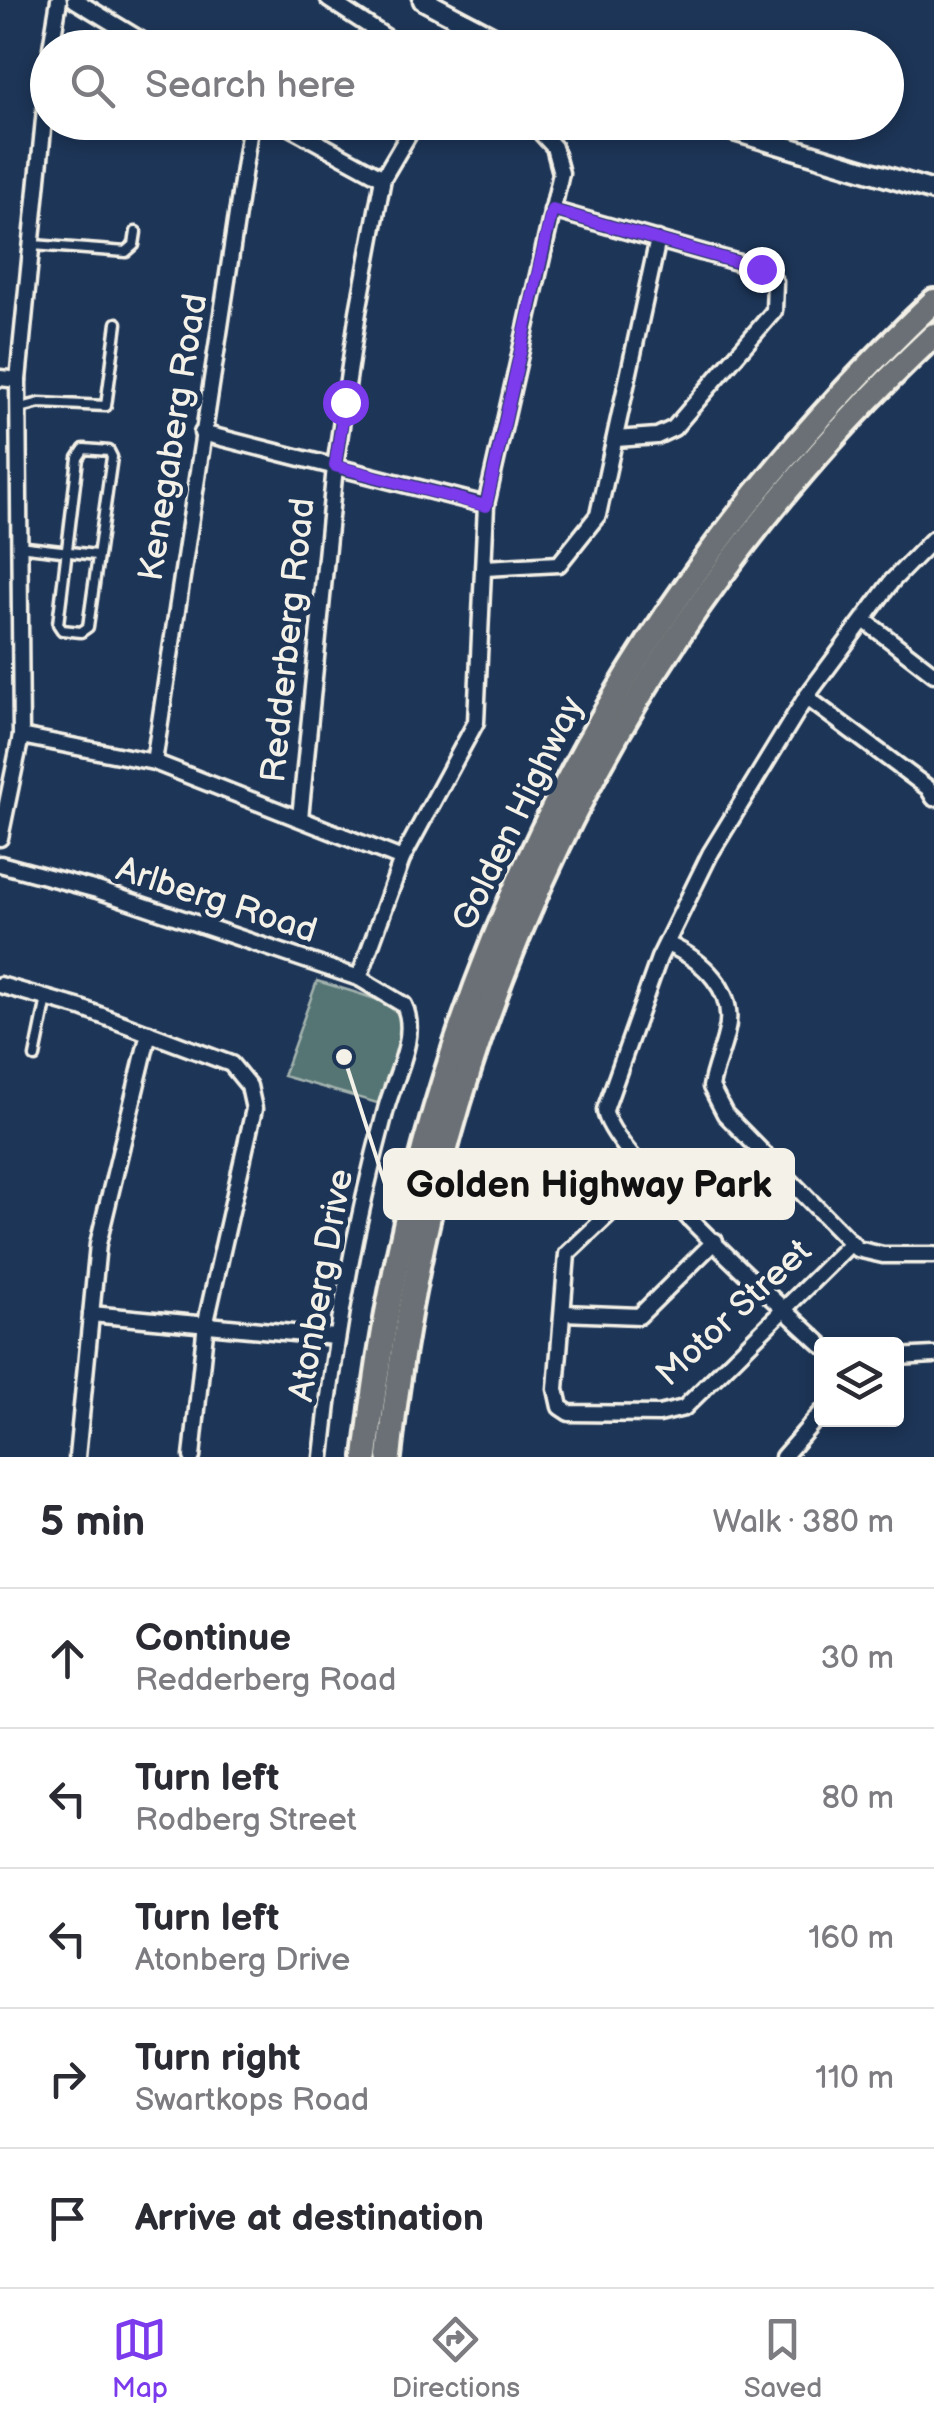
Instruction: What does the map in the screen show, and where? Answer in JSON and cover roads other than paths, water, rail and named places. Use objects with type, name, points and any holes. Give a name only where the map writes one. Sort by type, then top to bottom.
[{"type":"main road","name":"Golden Highway","points":[[366,1457],[391,1289],[429,1118],[475,982],[537,841],[610,702],[659,623],[723,535],[836,400],[934,301]]},
{"type":"main road","name":"Golden Highway","points":[[389,1457],[413,1288],[441,1157],[480,1028],[555,849],[623,723],[749,538],[814,457],[934,335]]},
{"type":"street","points":[[54,30],[58,0]]},
{"type":"street","points":[[75,0],[124,30]]},
{"type":"street","points":[[329,0],[375,30]]},
{"type":"street","points":[[423,0],[480,30]]},
{"type":"street","points":[[0,838],[21,736],[18,380],[42,140]]},
{"type":"street","name":"Kenegaberg Road","points":[[154,762],[248,140]]},
{"type":"street","points":[[313,140],[383,178]]},
{"type":"street","name":"Redderberg Road","points":[[300,818],[335,466],[383,178],[405,140]]},
{"type":"street","points":[[358,978],[402,859],[476,722],[486,506],[552,210],[559,162],[550,140]]},
{"type":"street","points":[[764,140],[934,191]]},
{"type":"street","points":[[552,210],[761,269],[775,282],[776,305],[674,428],[657,436],[616,439]]},
{"type":"street","points":[[485,568],[542,568],[568,557],[595,521],[658,240]]},
{"type":"street","points":[[0,378],[18,380]]},
{"type":"street","points":[[202,432],[486,506]]},
{"type":"street","points":[[814,1337],[649,1176],[613,1134],[605,1110],[631,1029],[710,854],[806,696],[919,550],[933,539]]},
{"type":"street","points":[[0,594],[18,594]]},
{"type":"street","points":[[864,620],[934,674]]},
{"type":"street","points":[[806,696],[928,788],[934,798]]},
{"type":"street","points":[[21,736],[154,762],[402,859]]},
{"type":"street","name":"Arlberg Road","points":[[0,864],[96,890],[358,978],[397,998],[406,1008]]},
{"type":"street","points":[[667,944],[704,964],[727,1008],[727,1032],[711,1087],[714,1101],[851,1243],[872,1254],[934,1255]]},
{"type":"street","points":[[0,984],[149,1032],[232,1064],[246,1080],[254,1110],[206,1322],[192,1457]]},
{"type":"street","name":"Atonberg Drive","points":[[322,1457],[335,1337],[370,1170],[410,1031],[406,1008]]},
{"type":"street","points":[[77,1457],[98,1244],[149,1032]]},
{"type":"street","name":"Motor Street","points":[[649,1176],[567,1254],[556,1389],[564,1411],[659,1414],[690,1404],[851,1243]]},
{"type":"street","points":[[564,1313],[639,1316],[715,1241]]},
{"type":"street","points":[[91,1314],[335,1337]]},
{"type":"street","points":[[904,1358],[934,1356]]},
{"type":"street","points":[[782,1457],[814,1421]]},
{"type":"lane","points":[[33,244],[126,252],[134,246],[136,232]]},
{"type":"lane","points":[[18,408],[40,403],[106,406],[117,323]]},
{"type":"lane","points":[[95,449],[112,457],[96,555],[88,627],[80,632],[62,630],[58,624],[78,458],[82,450],[95,449]]},
{"type":"lane","points":[[18,546],[96,555]]},
{"type":"lane","points":[[35,1057],[47,998]]},
{"type":"place","name":"Golden Highway Park","points":[[344,1057]]}]
